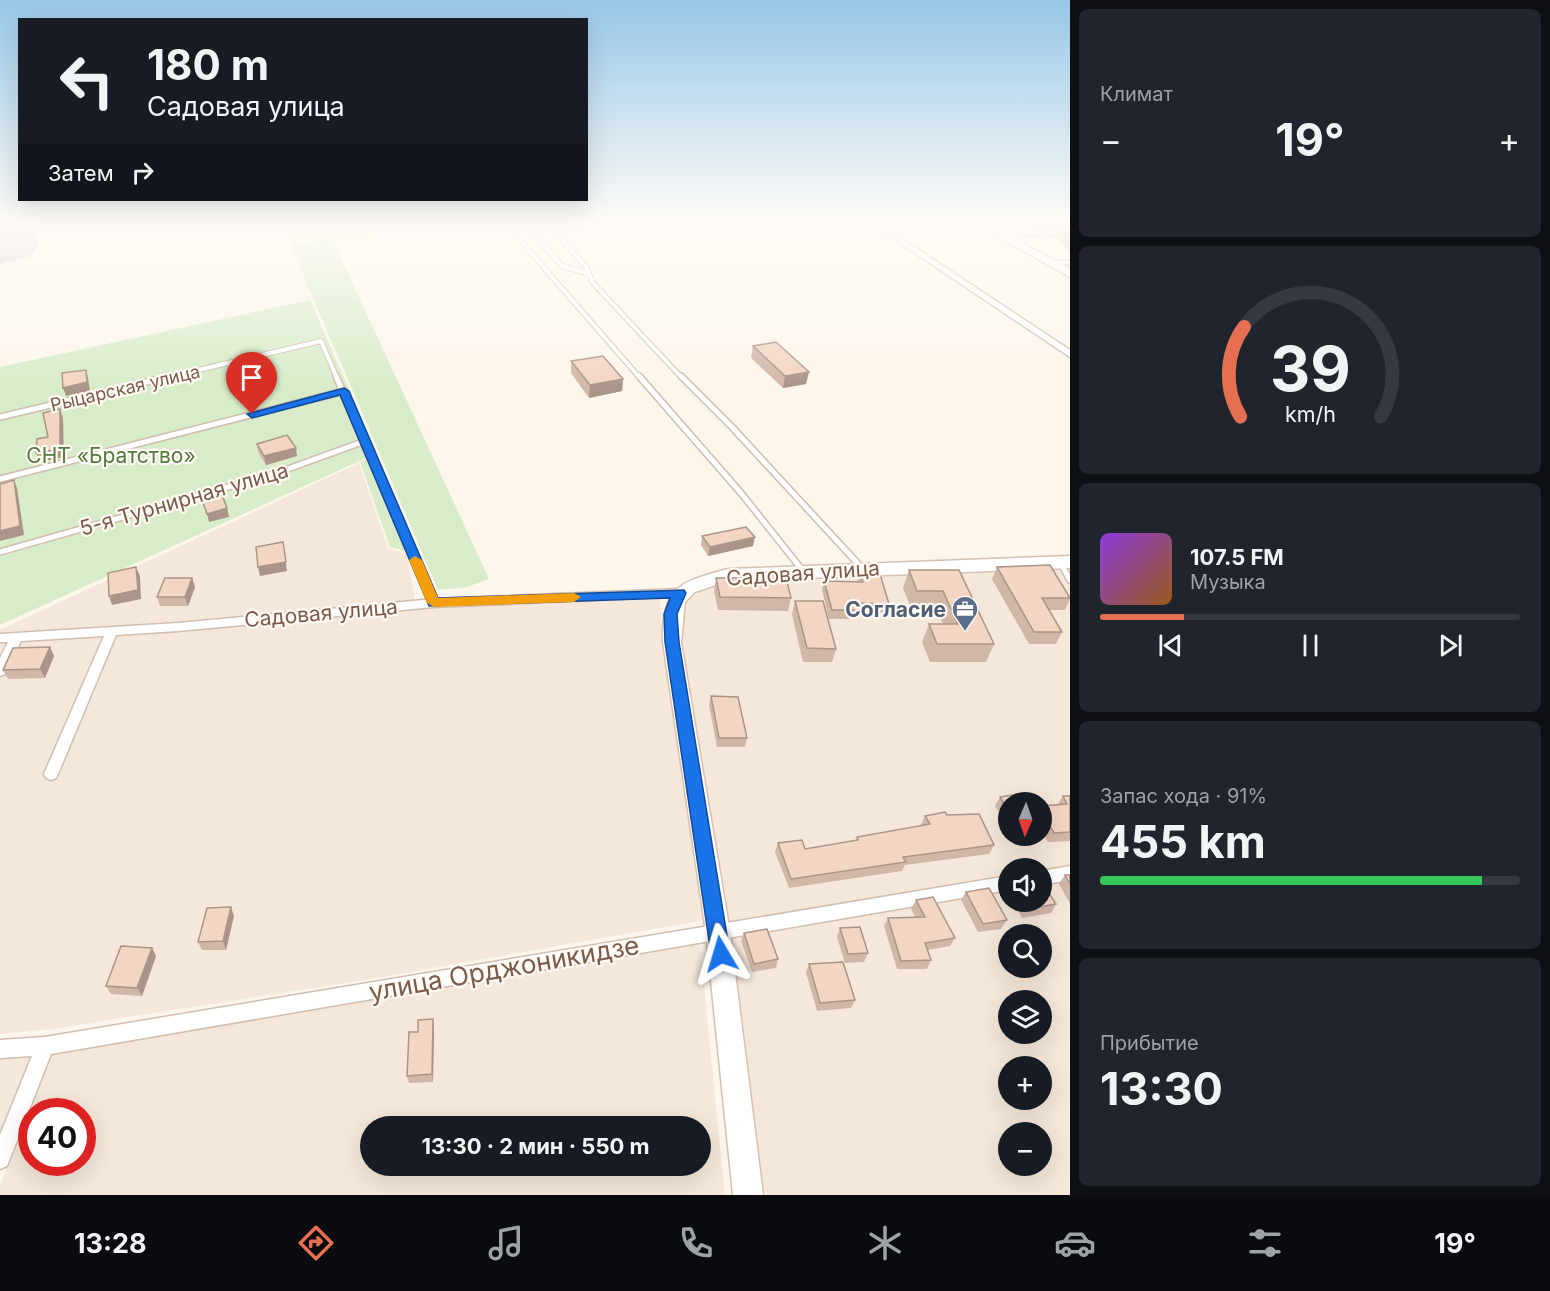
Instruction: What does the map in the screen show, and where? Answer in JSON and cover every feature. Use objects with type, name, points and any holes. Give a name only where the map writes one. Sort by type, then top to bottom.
[{"type":"street","points":[[954,277],[1070,354]]},
{"type":"street","name":"Садовая улица","points":[[0,638],[112,631],[434,603],[679,593],[697,583],[728,575],[862,568],[1065,562]]},
{"type":"street","points":[[679,593],[670,614],[672,642],[718,932],[748,1195]]},
{"type":"street","points":[[51,774],[112,631]]},
{"type":"street","points":[[0,671],[17,637]]},
{"type":"street","points":[[1052,876],[1070,873]]},
{"type":"street","name":"улица Орджоникидзе","points":[[0,1049],[45,1046],[998,886]]},
{"type":"street","points":[[0,1159],[45,1046]]},
{"type":"lane","points":[[552,277],[741,493],[803,571]]},
{"type":"lane","points":[[589,277],[655,351],[731,426],[862,568]]},
{"type":"lane","name":"Рыцарская улица","points":[[0,417],[321,341],[344,391]]},
{"type":"lane","points":[[0,479],[344,391],[434,603]]},
{"type":"lane","name":"5-я Турнирная улица","points":[[0,552],[274,474],[365,441]]},
{"type":"lane","points":[[1065,562],[1070,580]]},
{"type":"shaded area","points":[[359,463],[388,548],[407,554],[415,600],[181,623],[0,633],[0,630]]},
{"type":"shaded area","points":[[1070,569],[1070,866],[1052,868],[1052,858],[998,858],[998,878],[729,924],[680,645],[681,617],[688,599],[703,590],[731,583]]},
{"type":"shaded area","points":[[660,598],[662,639],[705,920],[376,978],[53,1029],[0,1034],[0,642],[429,607]]},
{"type":"shaded area","points":[[1070,878],[1070,1195],[766,1195],[761,1180],[729,936],[998,890],[998,912],[1052,912],[1052,881]]},
{"type":"shaded area","points":[[699,938],[725,1195],[0,1195],[0,1186],[18,1140],[18,1176],[96,1176],[96,1098],[34,1098],[54,1048]]},
{"type":"shaded area","points":[[34,1052],[0,1133],[0,1055]]},
{"type":"green space","points":[[304,277],[349,277],[489,579],[467,587],[438,590]]},
{"type":"green space","name":"СНТ «Братство»","points":[[310,300],[377,453],[0,625],[0,367]]},
{"type":"green space","points":[[370,457],[409,552],[390,547],[360,462]]},
{"type":"building","points":[[776,342],[809,372],[785,376],[753,346]]},
{"type":"building","points":[[603,356],[623,379],[590,385],[571,361]]},
{"type":"building","points":[[86,370],[87,382],[63,388],[62,373]]},
{"type":"building","points":[[60,409],[60,449],[36,453],[37,439],[48,437],[43,413]]},
{"type":"building","points":[[287,435],[296,448],[264,456],[257,444]]},
{"type":"building","points":[[14,480],[20,526],[0,531],[0,484]]},
{"type":"building","points":[[222,495],[227,508],[207,514],[202,499]]},
{"type":"building","points":[[746,527],[755,537],[710,547],[702,536]]},
{"type":"building","points":[[283,542],[286,562],[258,567],[256,547]]},
{"type":"building","points":[[1050,565],[1070,598],[1042,598],[1062,632],[1034,632],[997,567]]},
{"type":"building","points":[[136,567],[138,590],[109,596],[108,573]]},
{"type":"building","points":[[909,570],[959,570],[994,644],[937,644],[929,624],[958,624],[943,591],[917,591]]},
{"type":"building","points":[[761,572],[785,573],[791,598],[720,597],[716,578],[762,578]]},
{"type":"building","points":[[860,573],[880,574],[889,604],[857,603],[859,610],[832,610],[824,581],[863,582]]},
{"type":"building","points":[[165,578],[192,578],[185,597],[157,597]]},
{"type":"building","points":[[795,601],[823,601],[836,649],[807,648]]},
{"type":"building","points":[[50,647],[40,669],[3,670],[13,648]]},
{"type":"building","points":[[711,696],[738,697],[747,738],[719,738]]},
{"type":"building","points":[[1063,796],[1070,796],[1070,832],[1054,833],[1052,805],[1067,804]]},
{"type":"building","points":[[945,812],[947,815],[979,814],[994,845],[903,857],[906,862],[791,879],[778,843],[802,840],[805,849],[858,840],[857,837],[930,824],[925,816]]},
{"type":"building","points":[[989,888],[998,904],[998,912],[1002,912],[1007,920],[983,924],[966,892]]},
{"type":"building","points":[[933,897],[955,938],[925,943],[931,960],[901,961],[888,918],[925,917],[916,900]]},
{"type":"building","points":[[231,907],[223,941],[198,942],[207,908]]},
{"type":"building","points":[[860,927],[868,953],[848,954],[840,928]]},
{"type":"building","points":[[767,929],[778,959],[754,964],[744,933]]},
{"type":"building","points":[[121,946],[152,948],[137,988],[106,986]]},
{"type":"building","points":[[843,962],[855,1000],[820,1003],[809,964]]},
{"type":"building","points":[[433,1019],[432,1074],[407,1076],[409,1032],[418,1032],[418,1020]]},
{"type":"slow traffic","points":[[415,560],[434,603],[574,597]]},
{"type":"place","name":"Согласие","points":[[965,632]]},
{"type":"route","points":[[252,414],[344,391],[434,603],[679,593],[670,614],[672,642],[721,954]]}]
